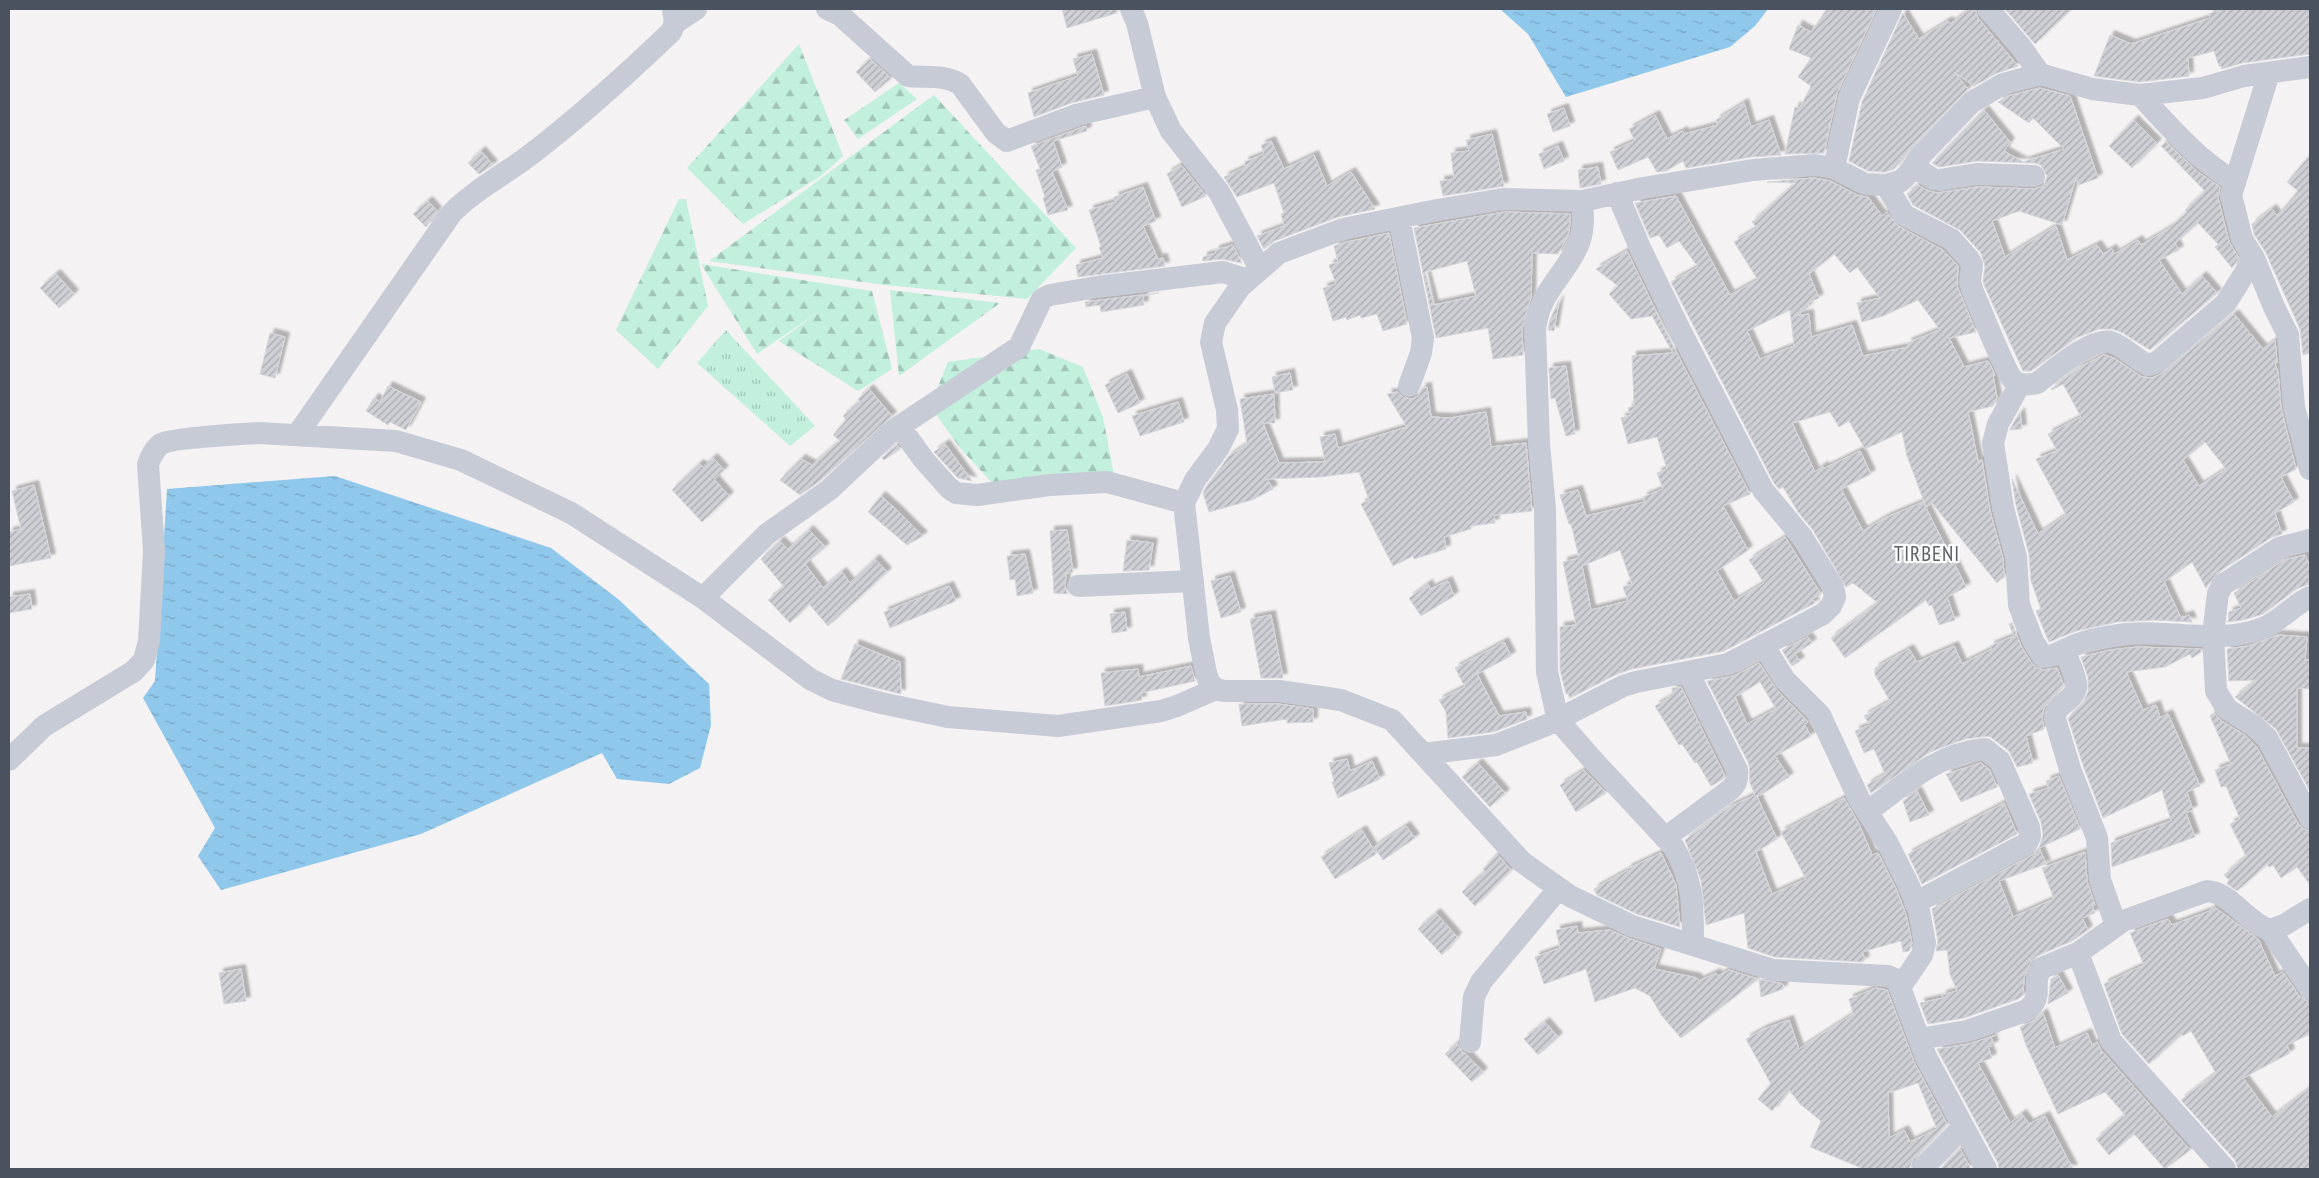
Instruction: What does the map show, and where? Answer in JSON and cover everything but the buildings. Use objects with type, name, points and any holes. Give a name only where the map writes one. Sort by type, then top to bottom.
[{"type":"street","points":[[297,435],[451,214],[463,202],[530,155],[607,93],[671,32],[674,16],[696,9]]},
{"type":"street","points":[[828,9],[840,16],[908,76],[941,76],[952,79],[960,84],[996,133],[1007,140],[1076,115],[1155,97]]},
{"type":"street","points":[[1131,9],[1137,23],[1155,97],[1170,132],[1219,192],[1254,275]]},
{"type":"street","points":[[1834,168],[1849,98],[1891,9]]},
{"type":"street","points":[[1988,9],[2021,47],[2040,74]]},
{"type":"street","points":[[1986,1169],[1926,1057],[1901,986],[1897,980],[1888,976],[1773,970],[1632,926],[1570,896],[1522,862],[1392,720],[1341,700],[1279,691],[1224,691],[1216,689],[1209,682],[1199,638],[1184,503],[1195,480],[1218,449],[1228,429],[1227,410],[1211,342],[1215,323],[1240,288],[1279,253],[1342,229],[1503,199],[1582,201],[1753,170],[1814,165],[1834,168],[1865,184],[1886,185],[1901,180],[1922,154],[1972,102],[2003,84],[2040,74],[2092,89],[2140,95],[2203,88],[2244,76],[2310,67]]},
{"type":"street","points":[[2269,73],[2234,180],[2231,195],[2242,239],[2254,258],[2288,335],[2294,407],[2310,469]]},
{"type":"street","points":[[2140,95],[2190,148],[2222,174],[2234,180]]},
{"type":"street","points":[[1914,166],[1932,179],[1939,180],[1977,174],[2034,176]]},
{"type":"street","points":[[1886,185],[1904,215],[1951,239],[1969,259],[1972,265],[1970,282],[1973,292],[2008,374],[2020,384],[2030,385],[2036,382],[2097,342],[2110,342],[2148,364],[2157,362],[2226,304],[2254,258]]},
{"type":"street","points":[[1423,754],[1490,746],[1558,720],[1623,686],[1728,664],[1823,614],[1831,606],[1835,598],[1833,587],[1802,537],[1763,490],[1679,328],[1641,250],[1617,194]]},
{"type":"street","points":[[1582,201],[1583,223],[1580,241],[1542,300],[1536,315],[1539,444],[1545,509],[1547,672],[1558,720],[1665,838],[1682,860],[1692,898],[1693,945]]},
{"type":"street","points":[[1398,218],[1423,338],[1421,353],[1409,386]]},
{"type":"street","points":[[703,598],[767,534],[829,490],[865,455],[900,427],[1019,348],[1037,306],[1042,299],[1097,288],[1223,272],[1254,275]]},
{"type":"street","points":[[2020,384],[1998,424],[1994,443],[2003,508],[2016,557],[2019,605],[2039,652],[2044,657],[2050,657],[2081,643],[2121,634],[2213,635],[2234,634],[2263,628],[2274,622],[2290,608],[2310,597]]},
{"type":"street","points":[[900,427],[924,460],[949,488],[956,493],[977,495],[1050,485],[1107,482],[1184,503]]},
{"type":"street","points":[[9,760],[44,726],[134,671],[144,660],[149,641],[153,561],[148,464],[153,452],[161,443],[259,433],[396,441],[461,460],[571,513],[703,598],[822,686],[881,703],[948,718],[1058,726],[1162,711],[1216,689]]},
{"type":"street","points":[[2310,540],[2279,548],[2224,584],[2218,593],[2213,635],[2216,691],[2220,701],[2227,710],[2254,726],[2267,738],[2310,818]]},
{"type":"street","points":[[1078,586],[1193,581]]},
{"type":"street","points":[[1762,646],[1785,680],[1820,715],[1854,790],[1892,852],[1915,903],[1922,928],[1924,949],[1901,986]]},
{"type":"street","points":[[2064,650],[2076,682],[2075,691],[2070,699],[2059,706],[2054,712],[2055,719],[2070,769],[2097,838],[2100,880],[2116,925]]},
{"type":"street","points":[[1665,838],[1731,789],[1738,777],[1737,770],[1717,726],[1688,672]]},
{"type":"street","points":[[1867,812],[1929,766],[1957,753],[1985,749],[2000,761],[2029,827],[2030,836],[2027,843],[1915,903]]},
{"type":"street","points":[[1470,1042],[1474,997],[1481,982],[1559,888]]},
{"type":"street","points":[[1919,1039],[1967,1031],[2025,1011],[2038,998],[2036,980],[2042,968],[2078,953],[2123,921],[2207,891],[2219,894],[2255,922],[2270,930],[2310,989]]},
{"type":"street","points":[[2270,930],[2284,925],[2310,909]]},
{"type":"street","points":[[2078,953],[2111,1041],[2226,1169]]},
{"type":"street","points":[[1922,1169],[1963,1127]]},
{"type":"green space","points":[[799,44],[843,156],[821,176],[743,224],[687,168]]},
{"type":"green space","points":[[899,83],[917,99],[858,139],[844,120]]},
{"type":"green space","points":[[934,95],[1076,248],[1027,299],[885,285],[709,261]]},
{"type":"green space","points":[[679,199],[686,199],[708,306],[658,369],[616,330]]},
{"type":"green space","points":[[701,264],[872,291],[892,369],[858,391],[779,341],[823,309],[757,354]]},
{"type":"green space","points":[[890,290],[1000,303],[899,376]]},
{"type":"green space","points":[[726,330],[815,426],[790,446],[697,363]]},
{"type":"green space","points":[[1039,349],[1083,367],[1103,417],[1114,475],[996,487],[960,448],[930,406],[948,362]]},
{"type":"water","points":[[1500,9],[1768,9],[1755,26],[1730,47],[1566,97],[1528,34]]},
{"type":"water","points":[[335,476],[551,548],[618,599],[709,684],[711,725],[700,768],[669,784],[617,779],[602,753],[421,834],[221,890],[198,856],[215,828],[143,698],[155,681],[167,489]]},
{"type":"district","name":"TIRBENI","points":[[1927,554]]}]
